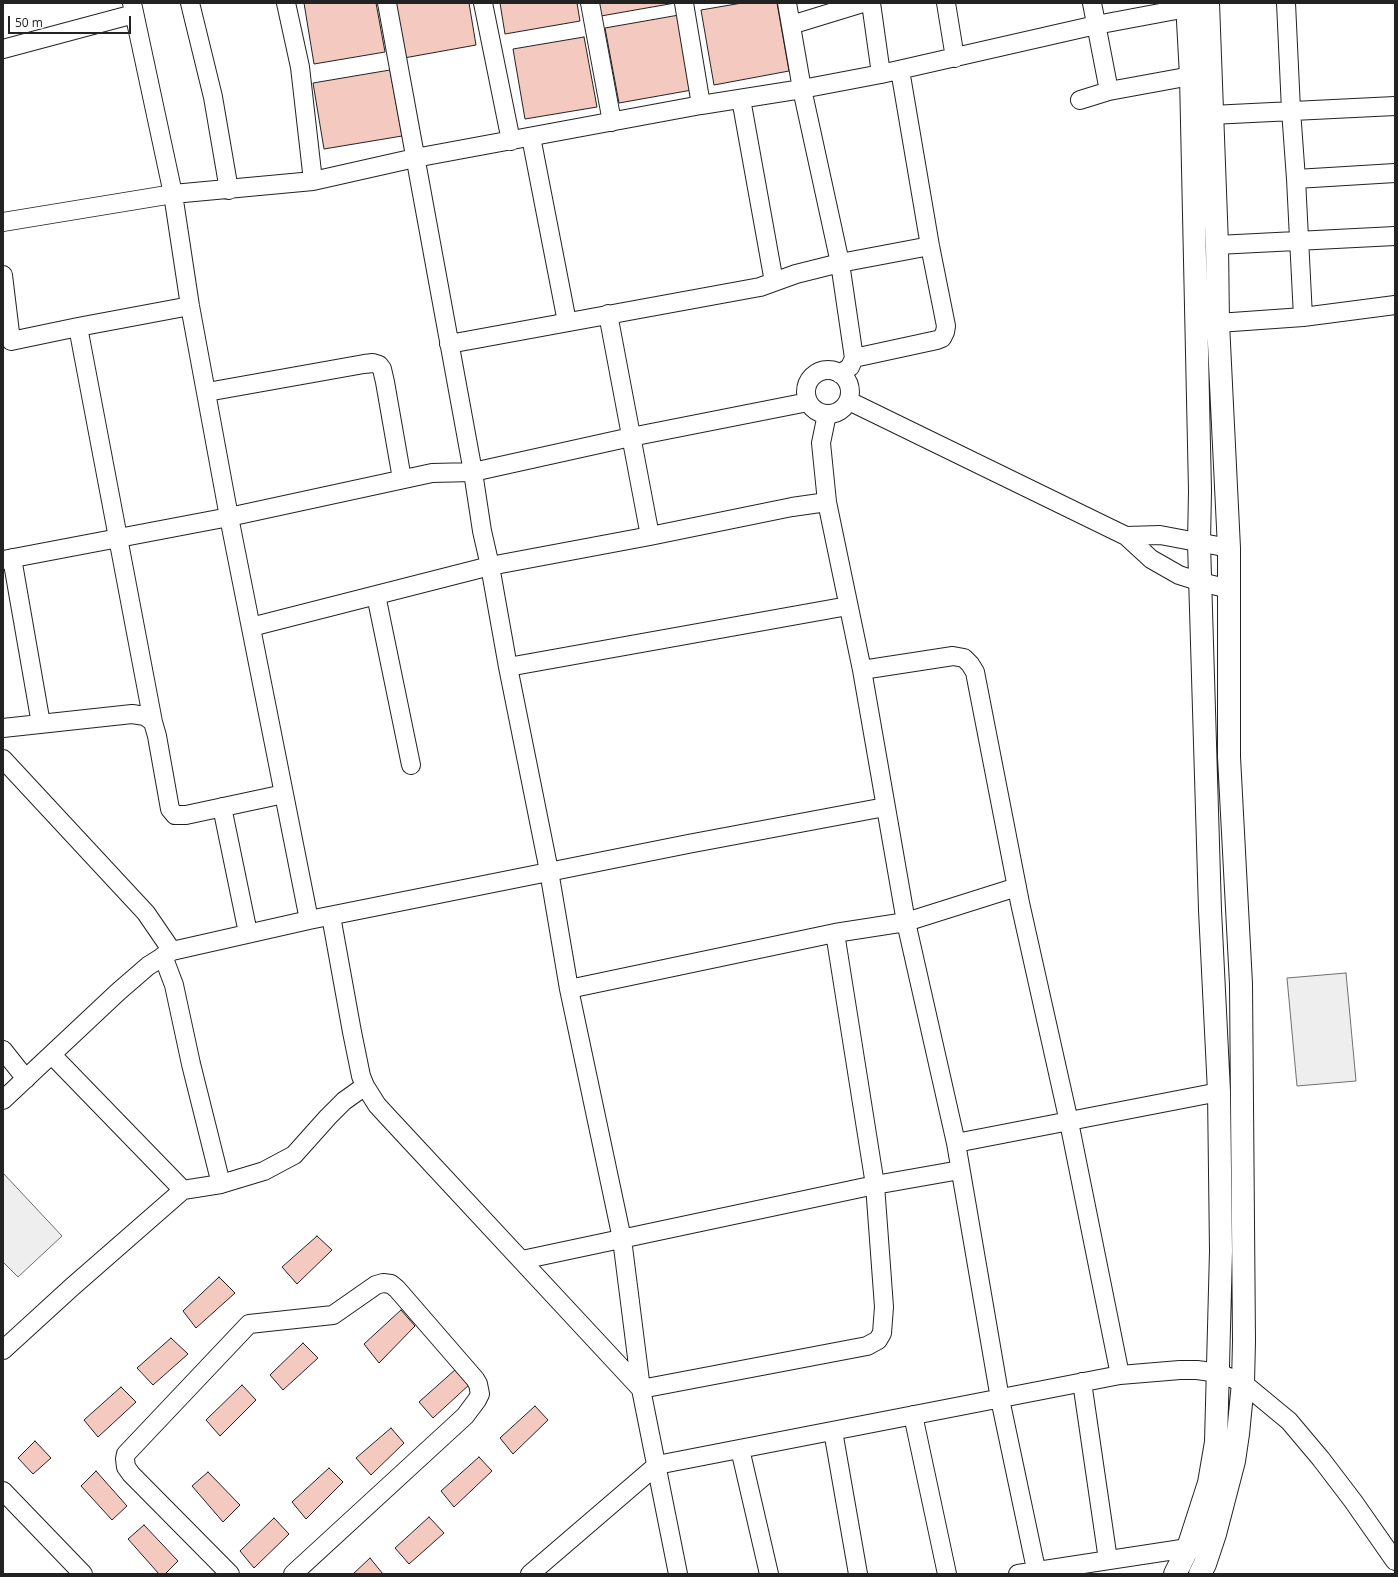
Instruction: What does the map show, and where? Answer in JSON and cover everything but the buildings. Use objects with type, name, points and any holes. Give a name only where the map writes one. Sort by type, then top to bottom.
[{"type":"main road","points":[[1175,1574],[1188,1548],[1209,1483],[1216,1442],[1219,1374],[1221,1251],[1220,1092],[1210,910],[1199,543],[1191,76],[1194,5]]},
{"type":"main road","points":[[1194,5],[1211,115],[1217,246],[1218,323],[1229,548],[1229,757],[1241,984],[1244,1211],[1243,1383],[1238,1434],[1234,1461],[1215,1534],[1200,1574]]},
{"type":"street","points":[[190,3],[213,97],[229,190]]},
{"type":"street","points":[[286,3],[300,67],[313,181]]},
{"type":"street","points":[[387,3],[449,344],[474,472],[482,531],[549,872],[569,989],[622,1238],[641,1389],[678,1574]]},
{"type":"street","points":[[484,3],[511,141]]},
{"type":"street","points":[[590,3],[612,122]]},
{"type":"street","points":[[684,3],[701,105]]},
{"type":"street","points":[[787,3],[802,89],[840,263],[854,358],[850,366],[840,374]]},
{"type":"street","points":[[791,25],[863,3]]},
{"type":"street","points":[[871,3],[881,74]]},
{"type":"street","points":[[946,3],[955,58]]},
{"type":"street","points":[[1092,3],[1109,91]]},
{"type":"street","points":[[1286,3],[1303,317]]},
{"type":"street","points":[[3,222],[173,194],[313,181],[415,158],[531,138],[701,105],[802,89],[881,74],[1096,25],[1194,5]]},
{"type":"street","points":[[3,49],[133,8],[173,194],[190,306],[229,517],[309,920]]},
{"type":"street","points":[[854,358],[937,340],[942,338],[946,326],[930,246],[900,70]]},
{"type":"street","points":[[1080,100],[1109,91],[1191,76]]},
{"type":"street","points":[[741,99],[774,282]]},
{"type":"street","points":[[1211,115],[1395,106]]},
{"type":"street","points":[[531,138],[567,322]]},
{"type":"street","points":[[1296,179],[1395,174]]},
{"type":"street","points":[[1217,246],[1395,236]]},
{"type":"street","points":[[449,344],[760,287],[796,274],[840,263],[930,246]]},
{"type":"street","points":[[3,275],[7,342],[190,306]]},
{"type":"street","points":[[1218,323],[1303,317],[1395,305]]},
{"type":"street","points":[[608,314],[650,536]]},
{"type":"street","points":[[78,327],[119,538],[152,722],[157,736],[170,809],[175,815],[186,815],[284,794]]},
{"type":"street","points":[[207,392],[364,364],[373,363],[379,365],[382,369],[385,382],[402,479]]},
{"type":"street","points":[[829,370],[840,374],[847,381],[849,386],[850,390],[848,401],[843,408],[836,413],[827,414],[816,410],[808,402],[806,390],[810,380],[818,372],[829,370]]},
{"type":"street","points":[[848,401],[1126,536],[1152,559],[1179,575],[1229,589]]},
{"type":"street","points":[[41,724],[8,559],[229,517],[432,473],[474,472],[631,437],[808,402]]},
{"type":"street","points":[[827,414],[821,443],[827,502],[862,670],[906,922],[956,1143],[1000,1399],[1037,1572]]},
{"type":"street","points":[[251,628],[490,566],[650,536],[792,507],[827,502]]},
{"type":"street","points":[[1126,536],[1160,535],[1229,548]]},
{"type":"street","points":[[376,595],[411,765]]},
{"type":"street","points":[[508,667],[848,606]]},
{"type":"street","points":[[862,670],[953,656],[964,658],[970,664],[974,672],[1017,887],[1069,1122],[1120,1375]]},
{"type":"street","points":[[3,728],[132,714],[144,716],[152,722]]},
{"type":"street","points":[[3,759],[146,914],[167,953],[191,1064],[222,1184]]},
{"type":"street","points":[[222,807],[248,933]]},
{"type":"street","points":[[3,1100],[118,992],[148,966],[167,953],[309,920],[688,844],[885,807]]},
{"type":"street","points":[[569,989],[835,933],[906,922],[1017,887]]},
{"type":"street","points":[[331,916],[361,1076],[365,1086],[377,1105],[641,1389]]},
{"type":"street","points":[[641,1389],[868,1346],[878,1340],[882,1333],[884,1307],[875,1185],[835,933]]},
{"type":"street","points":[[3,1050],[26,1079]]},
{"type":"street","points":[[52,1055],[183,1190]]},
{"type":"street","points":[[3,1350],[72,1287],[183,1190],[222,1184],[264,1171],[294,1155],[344,1100],[365,1086]]},
{"type":"street","points":[[956,1143],[1220,1092]]},
{"type":"street","points":[[522,1260],[875,1185],[960,1170]]},
{"type":"street","points":[[230,1574],[131,1474],[126,1467],[126,1454],[249,1324],[333,1315],[376,1285],[383,1283],[391,1284],[398,1290],[475,1379],[480,1389],[477,1400],[465,1416],[293,1574]]},
{"type":"street","points":[[530,1574],[657,1464],[1120,1375],[1180,1370],[1197,1370],[1219,1374],[1243,1383],[1289,1421],[1321,1458],[1354,1501],[1395,1562]]},
{"type":"street","points":[[1082,1382],[1108,1560]]},
{"type":"street","points":[[913,1416],[947,1574]]},
{"type":"street","points":[[833,1431],[858,1574]]},
{"type":"street","points":[[740,1449],[769,1574]]},
{"type":"street","points":[[3,1491],[82,1574]]},
{"type":"street","points":[[1018,1574],[1188,1548]]},
{"type":"shaded area","points":[[1346,973],[1356,1081],[1297,1086],[1287,978]]},
{"type":"shaded area","points":[[3,1173],[62,1236],[18,1277],[3,1262]]}]
